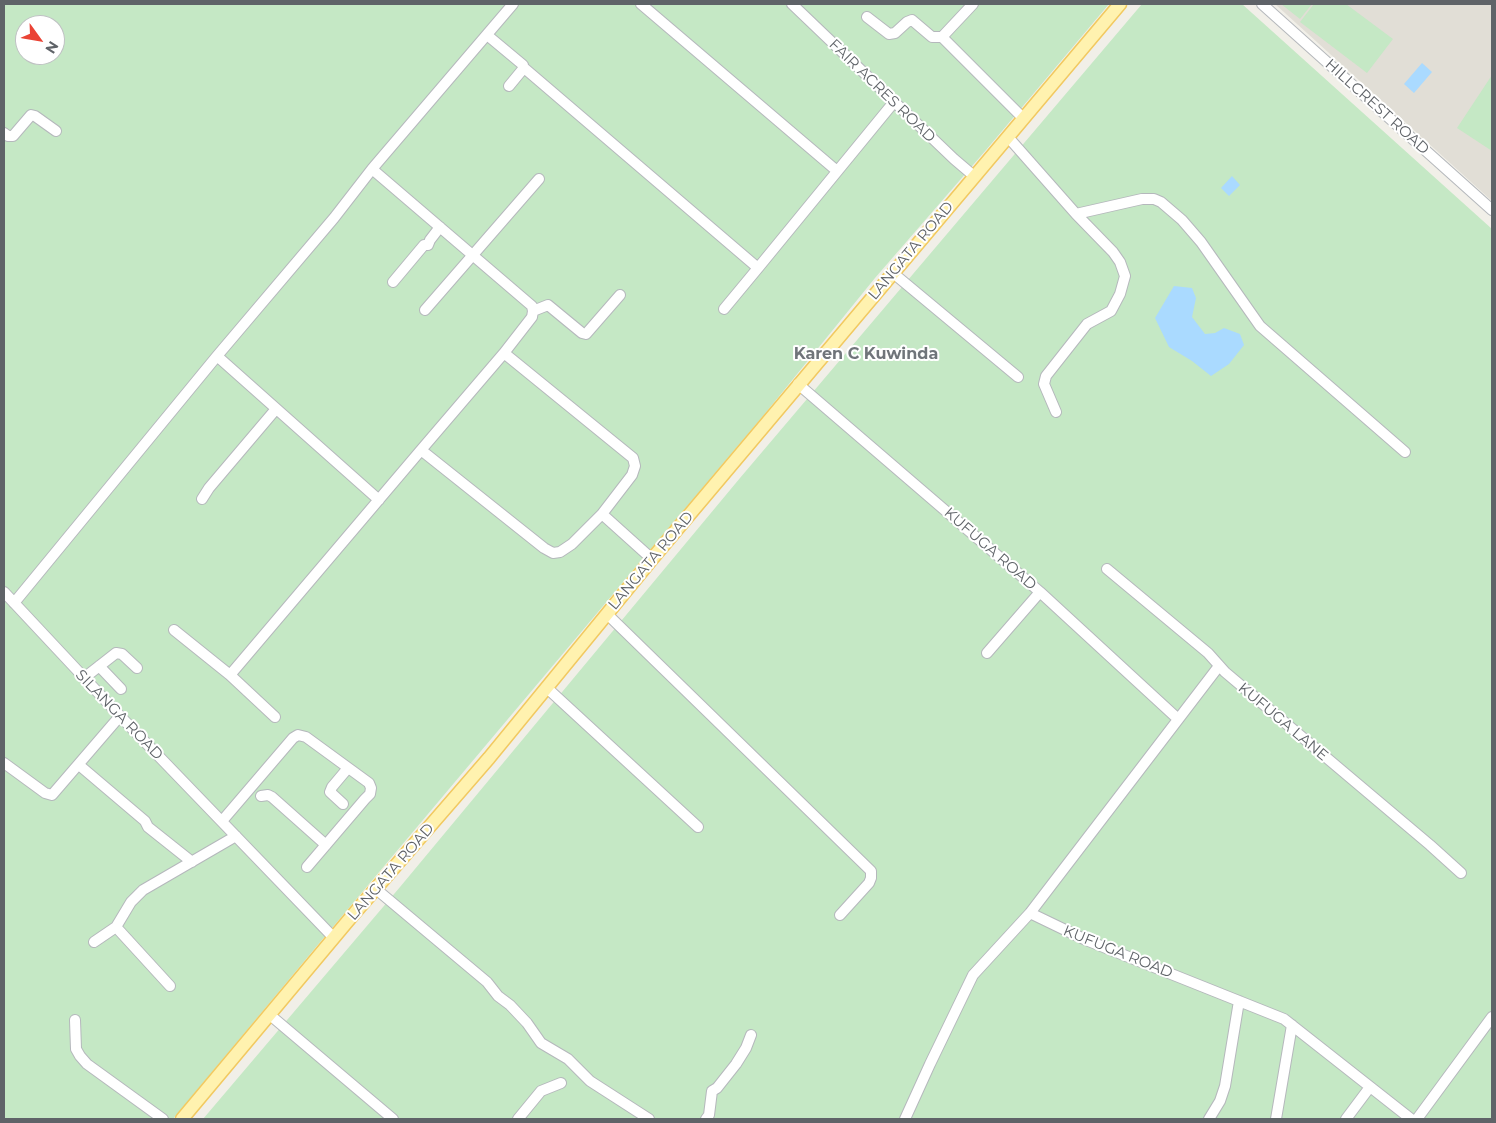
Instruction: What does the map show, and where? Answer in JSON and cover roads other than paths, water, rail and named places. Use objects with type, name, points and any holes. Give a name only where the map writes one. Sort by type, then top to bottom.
[{"type":"main road","name":"LANGATA ROAD","points":[[182,1119],[489,758],[798,384],[1120,4]]},
{"type":"street","points":[[14,603],[217,356],[322,232],[372,168],[513,4]]},
{"type":"street","points":[[641,4],[837,171]]},
{"type":"street","name":"FAIR ACRES ROAD","points":[[792,4],[974,176]]},
{"type":"street","points":[[942,38],[973,4]]},
{"type":"street","name":"HILLCREST ROAD","points":[[1262,4],[1492,210]]},
{"type":"street","points":[[867,17],[889,34],[895,33],[912,20],[932,37],[942,38],[1023,118]]},
{"type":"street","points":[[488,35],[758,268]]},
{"type":"street","points":[[509,86],[523,67]]},
{"type":"street","points":[[724,309],[894,102]]},
{"type":"street","points":[[4,133],[8,136],[13,136],[32,115],[56,130]]},
{"type":"street","points":[[1008,137],[1120,262],[1124,276],[1124,285],[1111,311],[1087,324],[1046,376],[1044,384],[1056,412]]},
{"type":"street","points":[[230,675],[504,353],[532,317],[533,311],[530,303],[372,168]]},
{"type":"street","points":[[425,310],[475,255],[539,179]]},
{"type":"street","points":[[1076,214],[1142,199],[1154,199],[1161,202],[1182,220],[1201,242],[1260,326],[1405,452]]},
{"type":"street","points":[[392,282],[424,245],[428,245],[440,227]]},
{"type":"street","points":[[893,273],[1018,378]]},
{"type":"street","points":[[533,311],[548,305],[582,333],[586,334],[620,295]]},
{"type":"street","points":[[421,450],[544,548],[553,553],[560,552],[572,544],[602,514],[632,475],[635,466],[633,458],[504,353]]},
{"type":"street","points":[[217,356],[379,500]]},
{"type":"street","name":"KUFUGA ROAD","points":[[798,384],[1040,592],[1178,719]]},
{"type":"street","points":[[202,499],[209,488],[276,409]]},
{"type":"street","points":[[602,514],[652,559]]},
{"type":"street","name":"KUFUGA LANE","points":[[1107,569],[1208,653],[1225,672],[1461,873]]},
{"type":"street","name":"SILANGA ROAD","points":[[4,592],[120,716],[334,938]]},
{"type":"street","points":[[988,653],[1040,592]]},
{"type":"street","points":[[607,614],[871,871],[869,883],[840,916]]},
{"type":"street","points":[[174,630],[230,675],[275,717]]},
{"type":"street","points":[[84,678],[118,652],[137,668]]},
{"type":"street","points":[[99,666],[122,689]]},
{"type":"street","points":[[905,1119],[973,975],[1030,914],[1219,666]]},
{"type":"street","points":[[547,688],[698,827]]},
{"type":"street","points":[[4,763],[50,795],[54,794],[120,716]]},
{"type":"street","points":[[222,821],[286,744],[296,735],[306,737],[369,783],[371,788],[370,794],[306,867]]},
{"type":"street","points":[[79,765],[145,821],[148,827],[192,862]]},
{"type":"street","points":[[343,804],[330,792],[348,768]]},
{"type":"street","points":[[261,796],[268,795],[272,797],[326,845]]},
{"type":"street","points":[[94,942],[116,927],[131,902],[143,890],[236,836]]},
{"type":"street","points":[[376,889],[487,982],[498,996],[510,1005],[527,1023],[541,1044],[568,1059],[590,1081],[649,1119]]},
{"type":"street","name":"KUFUGA ROAD","points":[[1030,914],[1094,943],[1284,1019],[1411,1119]]},
{"type":"street","points":[[116,927],[170,986]]},
{"type":"street","points":[[1209,1119],[1220,1101],[1225,1086],[1239,1001]]},
{"type":"street","points":[[270,1016],[392,1119]]},
{"type":"street","points":[[1417,1119],[1492,1017]]},
{"type":"street","points":[[75,1020],[76,1049],[87,1064],[163,1119]]},
{"type":"street","points":[[1276,1119],[1292,1025]]},
{"type":"street","points":[[706,1119],[709,1116],[712,1091],[717,1088],[736,1064],[746,1048],[751,1035]]},
{"type":"street","points":[[518,1119],[541,1091],[561,1083]]},
{"type":"street","points":[[1346,1119],[1370,1087]]},
{"type":"water","points":[[1422,63],[1432,72],[1414,93],[1404,84]]},
{"type":"water","points":[[1232,176],[1240,185],[1229,196],[1221,188]]},
{"type":"water","points":[[1174,286],[1192,288],[1196,298],[1192,317],[1205,334],[1215,333],[1224,328],[1240,334],[1244,345],[1229,364],[1211,376],[1192,361],[1169,347],[1155,318]]},
{"type":"district","name":"Karen C Kuwinda","points":[[866,354]]}]
